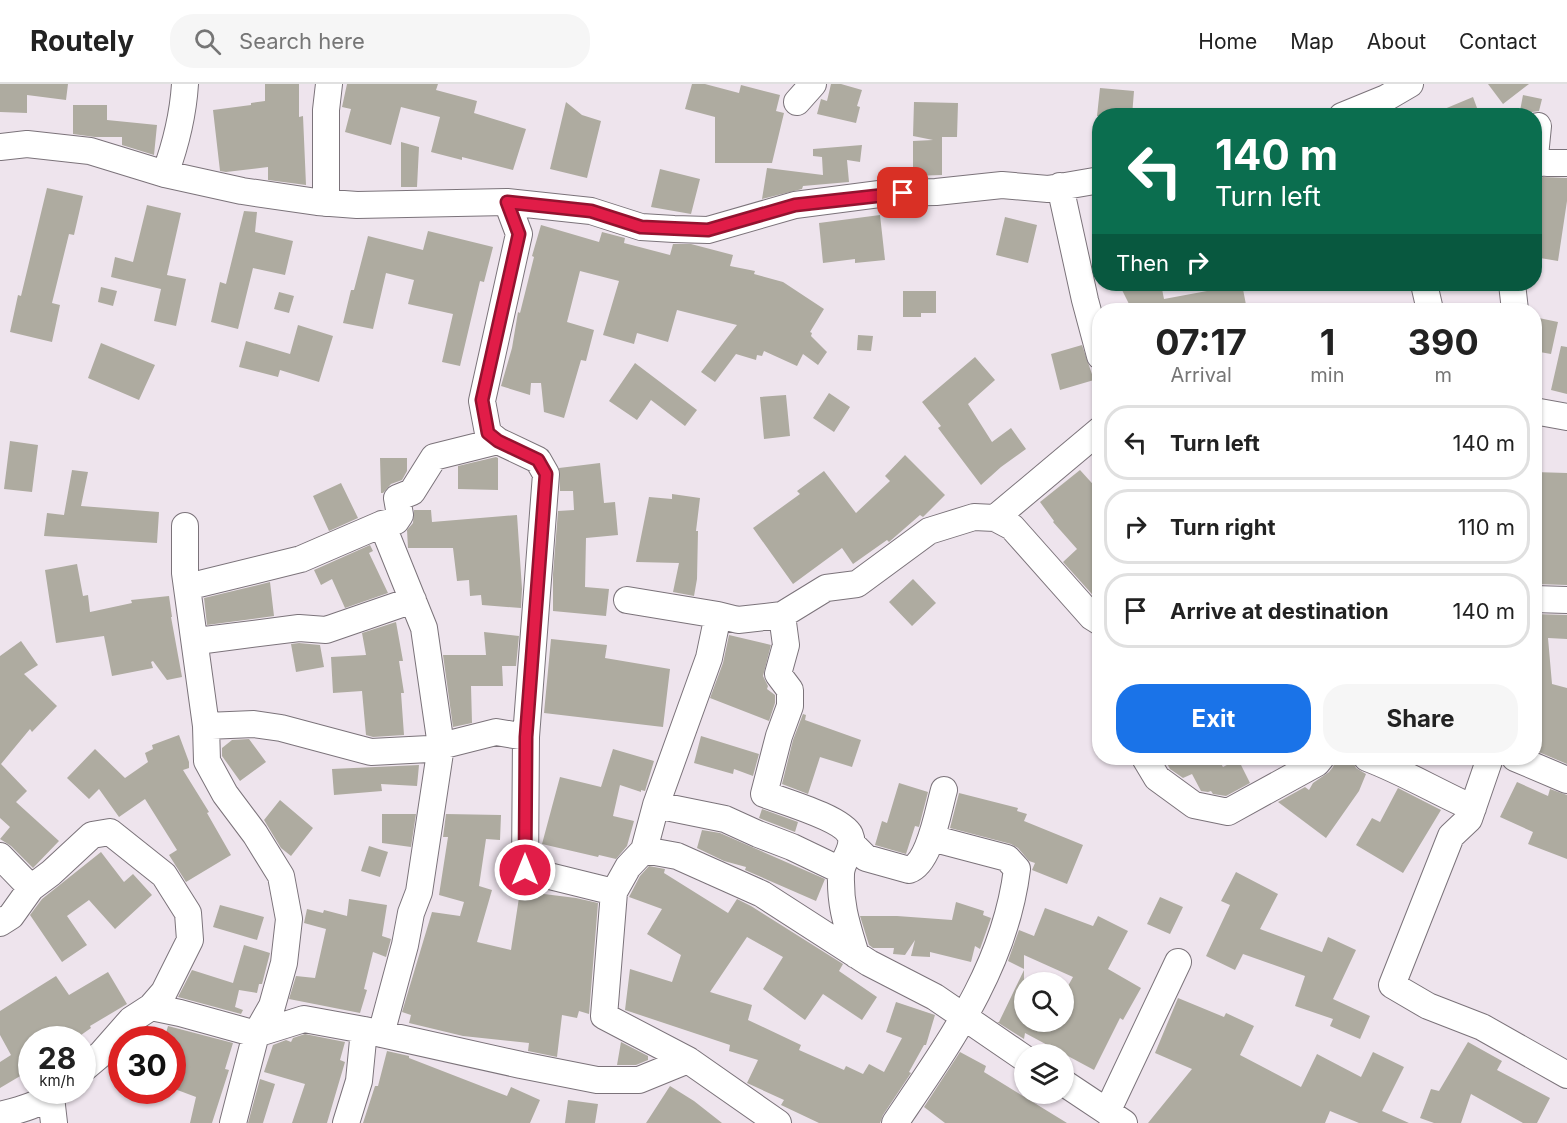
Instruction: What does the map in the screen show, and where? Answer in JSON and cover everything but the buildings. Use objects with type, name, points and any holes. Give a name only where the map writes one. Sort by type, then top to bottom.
[{"type":"street","points":[[165,174],[177,144],[185,84]]},
{"type":"street","points":[[326,203],[326,110],[329,84]]},
{"type":"street","points":[[1388,107],[1410,84]]},
{"type":"street","points":[[0,147],[27,144],[90,151],[165,174],[242,191],[326,203],[357,205],[507,202],[591,211],[641,227],[708,230],[795,205],[887,193],[936,192],[1002,185],[1048,189],[1092,181]]},
{"type":"street","points":[[1542,163],[1567,163]]},
{"type":"street","points":[[1060,186],[1092,326]]},
{"type":"street","points":[[507,202],[519,234],[482,400],[488,433],[498,441],[538,460],[546,474],[526,737],[525,870],[614,892]]},
{"type":"street","points":[[1542,412],[1567,417]]},
{"type":"street","points":[[995,518],[1092,437]]},
{"type":"street","points":[[187,587],[301,560],[382,524],[396,521],[400,514],[397,498],[412,492],[434,457],[498,441]]},
{"type":"street","points":[[627,600],[738,620],[782,615],[826,588],[857,584],[929,531],[974,517],[995,518],[1012,527],[1092,616]]},
{"type":"street","points":[[346,1123],[372,1032],[405,945],[411,913],[419,892],[441,746],[424,628],[382,524]]},
{"type":"street","points":[[185,526],[185,573],[206,726],[207,761],[225,794],[255,834],[281,876],[289,919],[284,963],[272,1006],[256,1034],[233,1123]]},
{"type":"street","points":[[1542,599],[1567,600]]},
{"type":"street","points":[[194,638],[205,640],[299,628],[326,630],[413,600]]},
{"type":"street","points":[[718,615],[709,658],[657,805],[644,850],[628,867],[614,892],[604,1016],[688,1060],[778,1123]]},
{"type":"street","points":[[782,615],[786,645],[778,674],[790,690],[790,706],[779,736],[764,794],[839,822],[849,834],[852,844],[866,858],[909,870],[915,868],[921,861],[931,838],[944,790]]},
{"type":"street","points":[[206,726],[254,724],[281,728],[371,752],[429,749],[496,732],[526,737]]},
{"type":"street","points":[[1149,765],[1157,778],[1194,805],[1228,812],[1308,765]]},
{"type":"street","points":[[1385,765],[1473,808]]},
{"type":"street","points":[[1488,765],[1469,819],[1451,836],[1392,985],[1428,1006],[1482,1027],[1567,1075]]},
{"type":"street","points":[[1532,765],[1567,780]]},
{"type":"street","points":[[657,805],[725,819],[840,870]]},
{"type":"street","points":[[0,923],[11,916],[31,888],[92,835],[110,831],[164,875],[188,914],[190,940],[164,992],[151,1007],[131,1020],[96,1058]]},
{"type":"street","points":[[895,1123],[927,1078],[964,1017],[999,948],[1017,869],[1007,858],[931,838]]},
{"type":"street","points":[[852,844],[840,870],[842,910],[856,955]]},
{"type":"street","points":[[644,850],[677,856],[762,894],[856,955],[936,997],[1014,1051]]},
{"type":"street","points":[[0,856],[31,888]]},
{"type":"street","points":[[1074,1090],[1115,1118],[1178,962]]},
{"type":"street","points":[[151,1007],[256,1034],[304,1019],[597,1080],[639,1080],[688,1060]]},
{"type":"street","points":[[0,1115],[33,1104]]},
{"type":"street","points":[[54,1123],[55,1104]]},
{"type":"route","points":[[525,870],[526,737],[546,474],[538,460],[498,441],[488,433],[482,400],[519,234],[507,202],[591,211],[641,227],[708,230],[795,205],[903,193]]}]
